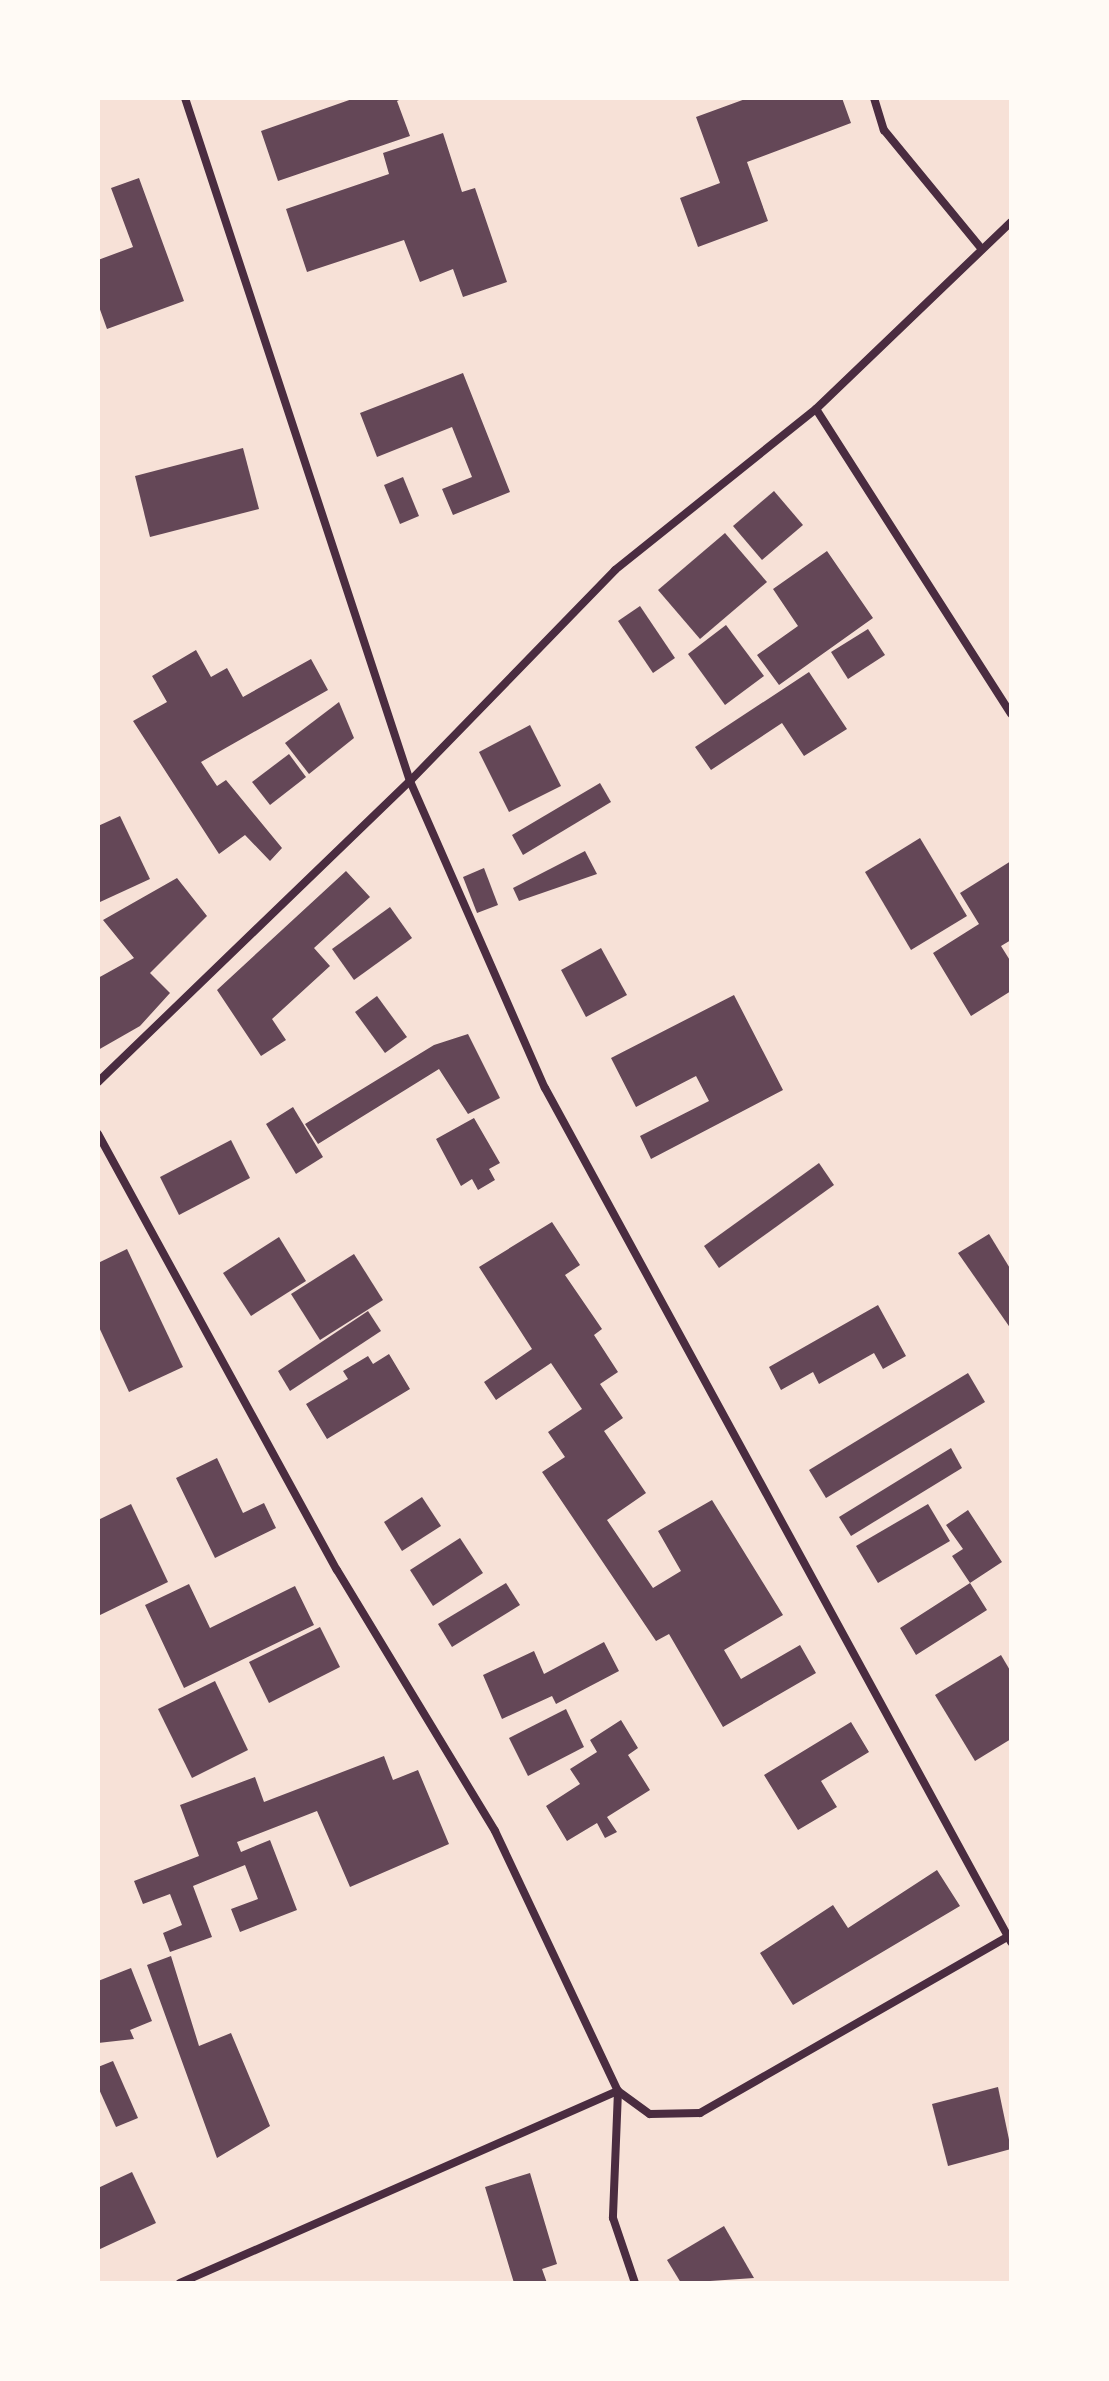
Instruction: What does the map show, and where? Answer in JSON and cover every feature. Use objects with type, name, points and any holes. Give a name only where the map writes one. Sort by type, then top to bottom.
[{"type":"street","points":[[185,98],[410,781],[545,1088],[1011,1937],[700,2113],[650,2114],[618,2091]]},
{"type":"street","points":[[874,98],[884,130],[981,248]]},
{"type":"street","points":[[98,1082],[410,781],[615,570],[816,409],[1011,222]]},
{"type":"street","points":[[816,409],[1011,714]]},
{"type":"street","points":[[98,1134],[337,1570],[495,1831],[618,2091],[613,2218],[635,2283]]},
{"type":"street","points":[[180,2283],[618,2091]]},
{"type":"building","points":[[355,98],[403,98],[397,101],[410,136],[278,181],[261,131]]},
{"type":"building","points":[[748,98],[842,98],[851,123],[747,162],[768,221],[698,247],[680,198],[720,183],[696,117]]},
{"type":"building","points":[[443,133],[462,192],[475,188],[507,282],[463,297],[453,269],[420,282],[404,240],[307,272],[286,209],[389,174],[383,153]]},
{"type":"building","points":[[139,178],[184,301],[107,329],[98,304],[98,260],[133,247],[111,188]]},
{"type":"building","points":[[463,373],[510,492],[453,515],[442,489],[472,477],[452,427],[377,457],[360,413]]},
{"type":"building","points":[[243,448],[259,509],[150,537],[135,476]]},
{"type":"building","points":[[403,477],[419,516],[400,524],[384,485]]},
{"type":"building","points":[[774,491],[803,525],[762,560],[733,526]]},
{"type":"building","points":[[725,533],[767,582],[700,639],[658,590]]},
{"type":"building","points":[[827,551],[873,618],[779,685],[757,655],[798,626],[773,589]]},
{"type":"building","points":[[640,606],[675,658],[653,673],[618,621]]},
{"type":"building","points":[[726,625],[764,676],[725,705],[688,654]]},
{"type":"building","points":[[868,629],[885,655],[848,679],[831,652]]},
{"type":"building","points":[[196,650],[211,677],[227,668],[243,697],[311,659],[328,690],[201,762],[217,786],[226,780],[282,848],[270,861],[245,835],[219,854],[133,721],[167,702],[152,676]]},
{"type":"building","points":[[809,672],[847,729],[804,756],[782,723],[711,770],[695,747]]},
{"type":"building","points":[[339,702],[354,738],[309,774],[285,743]]},
{"type":"building","points":[[530,725],[561,786],[509,812],[479,752]]},
{"type":"building","points":[[289,754],[306,777],[270,805],[252,782]]},
{"type":"building","points":[[600,783],[611,802],[523,855],[512,835]]},
{"type":"building","points":[[120,816],[150,879],[100,902],[98,826]]},
{"type":"building","points":[[920,838],[967,916],[911,950],[865,872]]},
{"type":"building","points":[[585,851],[597,874],[519,901],[513,888]]},
{"type":"building","points":[[1011,861],[1011,940],[1001,946],[1011,962],[1011,991],[971,1016],[933,953],[979,924],[960,893]]},
{"type":"building","points":[[484,868],[498,905],[477,913],[463,877]]},
{"type":"building","points":[[346,871],[370,897],[314,948],[330,966],[272,1019],[286,1040],[261,1056],[217,990]]},
{"type":"building","points":[[177,878],[207,916],[150,973],[170,993],[140,1026],[98,1050],[98,978],[134,958],[103,920]]},
{"type":"building","points":[[390,907],[412,938],[354,980],[332,949]]},
{"type":"building","points":[[601,948],[627,995],[586,1017],[561,970]]},
{"type":"building","points":[[734,995],[783,1090],[651,1159],[640,1136],[709,1101],[696,1076],[636,1107],[611,1058]]},
{"type":"building","points":[[377,996],[407,1037],[385,1053],[355,1012]]},
{"type":"building","points":[[468,1034],[500,1098],[468,1114],[439,1069],[318,1144],[305,1124],[434,1045]]},
{"type":"building","points":[[293,1107],[323,1157],[296,1174],[266,1124]]},
{"type":"building","points":[[474,1118],[500,1163],[489,1169],[495,1180],[478,1190],[472,1179],[461,1186],[436,1139]]},
{"type":"building","points":[[231,1140],[250,1178],[179,1215],[160,1177]]},
{"type":"building","points":[[819,1163],[834,1185],[719,1268],[704,1246]]},
{"type":"building","points":[[552,1222],[580,1265],[565,1275],[602,1329],[594,1335],[618,1372],[600,1384],[623,1418],[604,1431],[646,1493],[607,1520],[653,1588],[681,1571],[658,1531],[712,1500],[783,1615],[724,1650],[741,1679],[800,1645],[816,1673],[723,1727],[669,1634],[656,1641],[542,1472],[565,1457],[548,1432],[582,1409],[551,1363],[496,1400],[484,1382],[532,1349],[479,1267]]},
{"type":"building","points":[[989,1234],[1011,1270],[1011,1329],[958,1253]]},
{"type":"building","points":[[279,1237],[306,1281],[251,1316],[223,1273]]},
{"type":"building","points":[[127,1249],[183,1367],[129,1392],[98,1325],[98,1263]]},
{"type":"building","points":[[354,1254],[383,1300],[320,1340],[291,1294]]},
{"type":"building","points":[[878,1305],[906,1356],[883,1369],[874,1353],[819,1384],[813,1372],[781,1390],[769,1367]]},
{"type":"building","points":[[368,1311],[381,1331],[290,1391],[278,1371]]},
{"type":"building","points":[[389,1354],[410,1389],[327,1439],[306,1404],[348,1379],[343,1371],[368,1356],[373,1364]]},
{"type":"building","points":[[968,1373],[985,1402],[826,1498],[809,1470]]},
{"type":"building","points":[[951,1448],[962,1468],[851,1536],[839,1517]]},
{"type":"building","points":[[217,1458],[243,1513],[264,1503],[276,1528],[215,1558],[176,1478]]},
{"type":"building","points":[[422,1497],[441,1526],[402,1551],[384,1522]]},
{"type":"building","points":[[131,1504],[168,1582],[98,1616],[98,1520]]},
{"type":"building","points":[[928,1504],[950,1541],[878,1583],[856,1546]]},
{"type":"building","points":[[968,1510],[1002,1562],[970,1583],[952,1556],[963,1549],[946,1525]]},
{"type":"building","points":[[460,1538],[483,1573],[433,1606],[410,1570]]},
{"type":"building","points":[[506,1583],[520,1605],[452,1647],[438,1624]]},
{"type":"building","points":[[970,1583],[987,1610],[916,1655],[900,1628]]},
{"type":"building","points":[[189,1584],[210,1628],[295,1586],[314,1625],[184,1688],[145,1605]]},
{"type":"building","points":[[320,1627],[340,1667],[269,1703],[249,1662]]},
{"type":"building","points":[[604,1642],[619,1671],[556,1704],[552,1696],[502,1719],[483,1675],[534,1651],[544,1674]]},
{"type":"building","points":[[1001,1655],[1011,1672],[1011,1739],[975,1761],[935,1695]]},
{"type":"building","points":[[215,1681],[248,1750],[192,1778],[158,1709]]},
{"type":"building","points":[[566,1709],[584,1747],[528,1776],[509,1738]]},
{"type":"building","points":[[621,1720],[638,1748],[628,1755],[650,1790],[607,1817],[617,1832],[605,1838],[597,1823],[567,1841],[546,1806],[580,1784],[570,1769],[597,1752],[590,1740]]},
{"type":"building","points":[[851,1722],[869,1752],[821,1781],[837,1807],[798,1830],[764,1775]]},
{"type":"building","points":[[384,1756],[393,1780],[418,1770],[449,1844],[350,1887],[317,1811],[237,1842],[241,1852],[270,1840],[297,1910],[240,1932],[231,1909],[258,1899],[245,1865],[193,1886],[212,1937],[170,1952],[163,1933],[182,1925],[170,1894],[143,1904],[134,1881],[199,1856],[180,1805],[255,1777],[264,1802]]},
{"type":"building","points":[[937,1870],[960,1906],[793,2005],[760,1953],[833,1905],[848,1928]]},
{"type":"building","points":[[171,1956],[199,2046],[231,2033],[270,2126],[217,2158],[147,1965]]},
{"type":"building","points":[[131,1968],[152,2021],[130,2030],[134,2039],[98,2043],[98,1981]]},
{"type":"building","points":[[113,2061],[138,2118],[116,2127],[98,2087],[98,2067]]},
{"type":"building","points":[[998,2087],[1011,2149],[948,2166],[932,2104]]},
{"type":"building","points":[[132,2172],[156,2223],[98,2250],[98,2188]]},
{"type":"building","points":[[530,2173],[557,2264],[542,2269],[547,2283],[514,2283],[485,2187]]},
{"type":"building","points":[[724,2226],[754,2278],[681,2283],[667,2260]]}]
